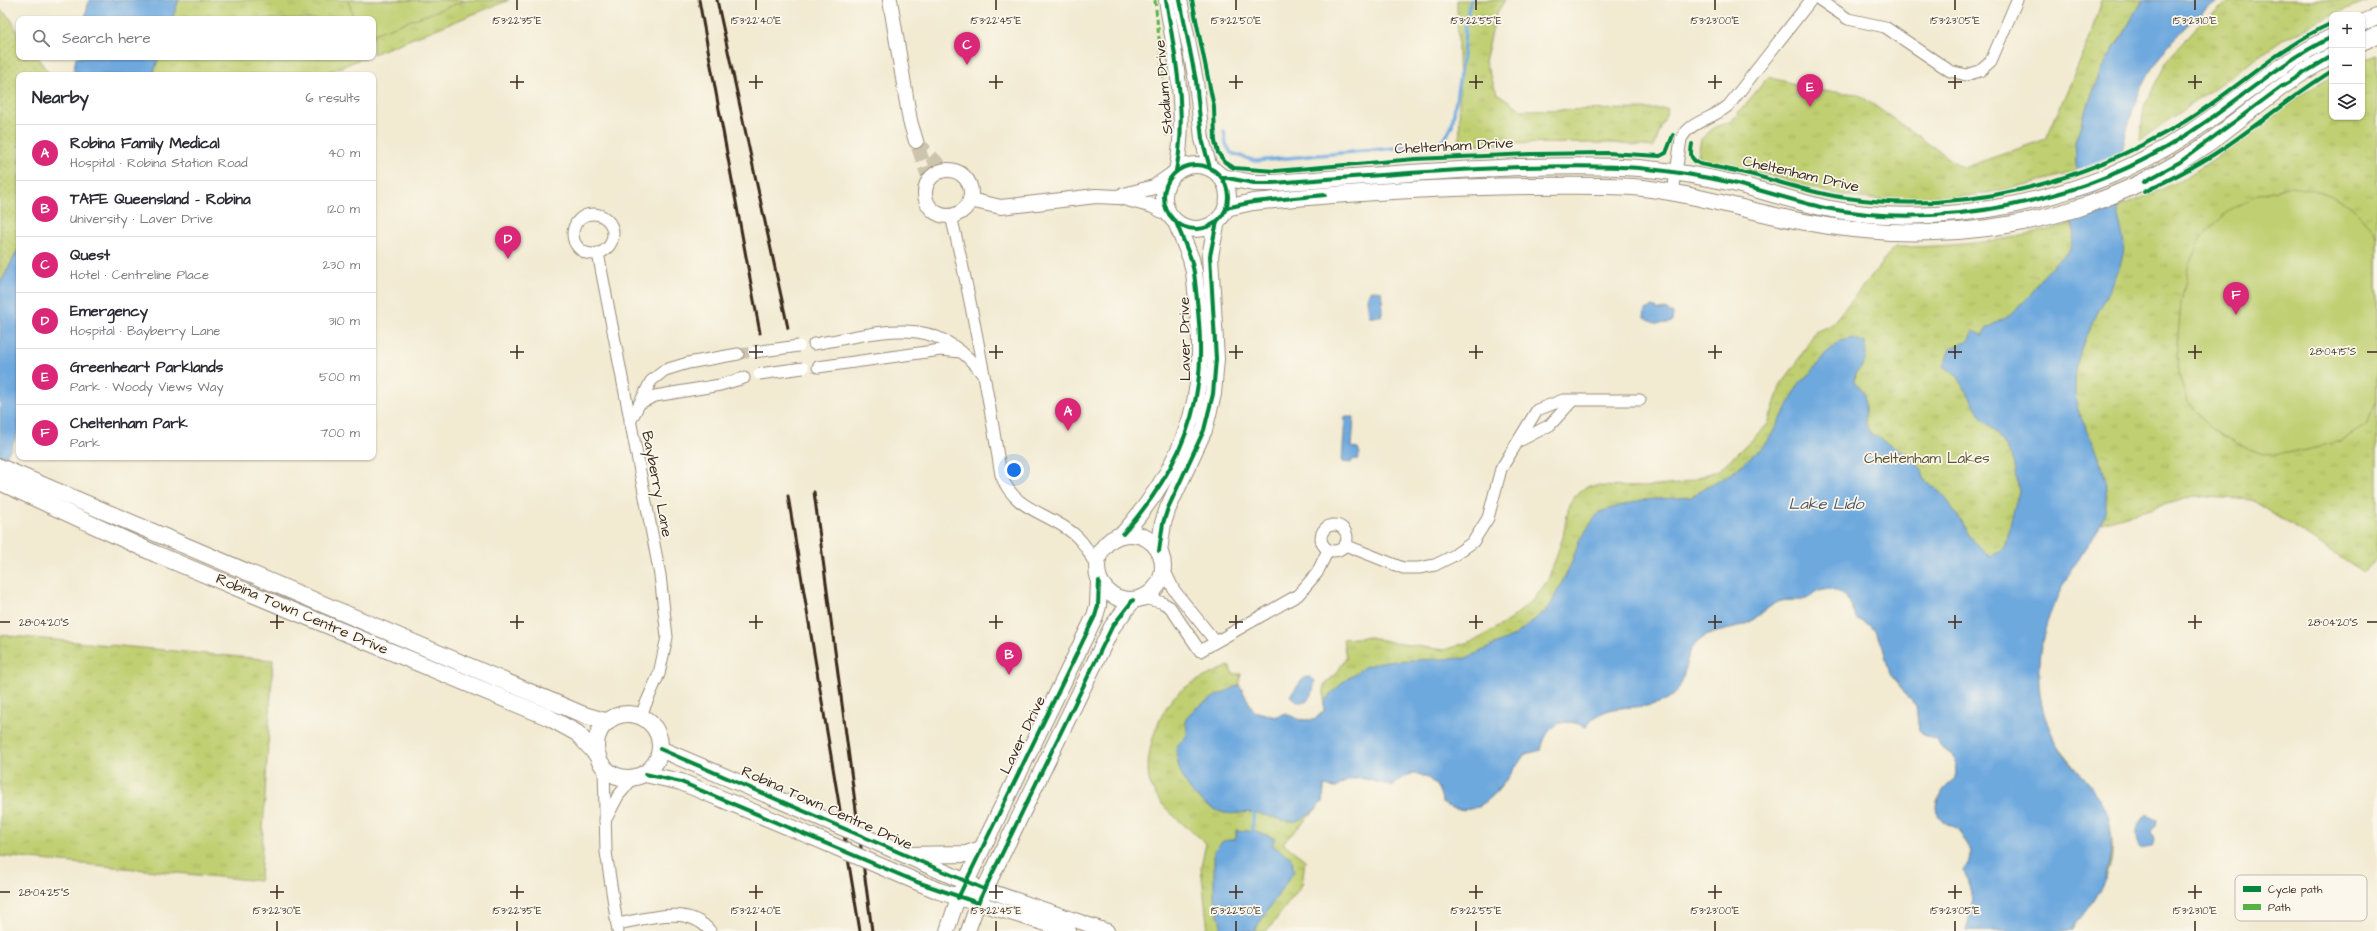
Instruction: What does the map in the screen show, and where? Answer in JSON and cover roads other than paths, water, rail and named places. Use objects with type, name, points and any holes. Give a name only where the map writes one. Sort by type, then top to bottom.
[{"type":"main road","points":[[2365,22],[2377,17]]},
{"type":"main road","points":[[2365,41],[2377,35]]},
{"type":"main road","name":"Cheltenham Drive","points":[[1216,173],[1254,183],[1271,183],[1434,170],[1566,166],[1641,168],[1735,184],[1826,208],[1878,214],[1931,215],[1969,212],[2048,197],[2098,180],[2141,161],[2195,130],[2286,63],[2329,39]]},
{"type":"main road","points":[[1226,208],[1253,202],[1436,187],[1613,186],[1673,193],[1808,223],[1883,232],[1940,232],[1971,230],[2048,217],[2091,204],[2144,182],[2180,162],[2281,87],[2329,58]]},
{"type":"main road","points":[[1193,164],[1216,173],[1227,187],[1228,198],[1226,208],[1217,221],[1202,229],[1193,229],[1172,218],[1164,204],[1163,194],[1174,173],[1193,164]]},
{"type":"main road","name":"Laver Drive","points":[[1123,534],[1159,489],[1188,429],[1198,384],[1200,360],[1194,272],[1191,258],[1172,218]]},
{"type":"main road","name":"Laver Drive","points":[[1159,551],[1163,523],[1168,508],[1204,430],[1213,394],[1216,359],[1210,256],[1217,221]]},
{"type":"main road","name":"Robina Town Centre Drive","points":[[0,467],[156,554],[548,717],[577,733],[601,761]]},
{"type":"main road","name":"Robina Town Centre Drive","points":[[0,482],[49,495],[577,712],[608,722]]},
{"type":"main road","points":[[981,896],[1112,627],[1138,599],[1152,591],[1160,582],[1163,567],[1159,551],[1153,543],[1144,537],[1123,534],[1106,543],[1100,551],[1097,574],[1113,596],[1138,599]]},
{"type":"main road","name":"Laver Drive","points":[[958,898],[964,881],[1095,616],[1098,606],[1097,574]]},
{"type":"main road","points":[[623,715],[640,717],[655,729],[660,748],[653,767],[639,776],[617,776],[601,761],[598,738],[608,722],[623,715]]},
{"type":"main road","name":"Robina Town Centre Drive","points":[[660,748],[964,881],[981,896]]},
{"type":"main road","name":"Robina Town Centre Drive","points":[[639,776],[681,782],[958,898],[981,896]]},
{"type":"main road","points":[[904,855],[966,854],[981,848]]},
{"type":"street","points":[[890,0],[910,121],[916,141]]},
{"type":"street","name":"Stadium Drive","points":[[1166,0],[1180,110],[1181,136],[1174,173]]},
{"type":"street","name":"Stadium Drive","points":[[1180,0],[1196,81],[1202,139],[1216,173]]},
{"type":"street","points":[[1673,193],[1681,139],[1684,133],[1697,123],[1711,118],[1729,105],[1811,0]]},
{"type":"street","points":[[1820,0],[1848,19],[1885,27],[1950,71],[1966,75],[1980,71],[1991,61],[2018,0]]},
{"type":"street","points":[[970,185],[970,200],[964,210],[951,216],[943,215],[934,211],[926,201],[925,188],[929,178],[939,172],[953,170],[962,174],[970,185],[1001,207]]},
{"type":"street","points":[[1117,197],[1154,187],[1174,173]]},
{"type":"street","points":[[970,200],[1001,207],[1096,196],[1117,197],[1153,206],[1172,218]]},
{"type":"street","points":[[951,216],[972,302],[983,375],[1001,475],[1009,492],[1020,502],[1073,533],[1088,551],[1097,574]]},
{"type":"street","name":"Bayberry Lane","points":[[598,253],[667,621],[665,655],[640,717]]},
{"type":"street","points":[[814,344],[890,332],[920,331],[941,338],[961,352],[983,375]]},
{"type":"street","points":[[754,352],[799,346]]},
{"type":"street","points":[[818,367],[941,350],[961,352]]},
{"type":"street","points":[[630,423],[651,381],[665,370],[675,366],[738,354]]},
{"type":"street","points":[[759,374],[803,368]]},
{"type":"street","points":[[640,403],[655,396],[720,385],[744,378]]},
{"type":"street","points":[[1345,545],[1403,568],[1419,568],[1435,565],[1453,556],[1473,542],[1488,518],[1501,470],[1537,410],[1554,402],[1640,400]]},
{"type":"street","points":[[1518,441],[1550,426],[1562,410],[1572,401]]},
{"type":"street","points":[[1331,525],[1339,526],[1346,532],[1345,545],[1336,551],[1328,550],[1322,544],[1321,536],[1324,529],[1331,525]]},
{"type":"street","points":[[1138,599],[1161,602],[1170,607],[1200,651],[1215,641],[1298,595],[1317,573],[1328,550]]},
{"type":"street","points":[[1163,567],[1174,590],[1215,641]]},
{"type":"street","points":[[601,761],[606,852],[617,928],[686,915],[702,922],[710,931]]},
{"type":"street","points":[[604,823],[618,796],[639,776]]},
{"type":"street","points":[[968,931],[981,896]]},
{"type":"street","name":"Robina Town Centre Drive","points":[[981,896],[1069,931]]},
{"type":"street","name":"Robina Town Centre Drive","points":[[981,896],[1107,931]]},
{"type":"street","name":"Laver Drive","points":[[947,931],[958,898]]},
{"type":"water","points":[[89,0],[179,0],[173,16],[86,16]]},
{"type":"water","name":"Lake Lido","points":[[2143,0],[2219,0],[2194,20],[2172,41],[2155,63],[2142,88],[2132,114],[2124,142],[2119,171],[2117,210],[2124,242],[2123,254],[2118,272],[2111,288],[2087,335],[2076,369],[2075,389],[2077,406],[2099,456],[2106,484],[2106,505],[2102,523],[2064,583],[2050,614],[2041,647],[2039,683],[2043,709],[2056,742],[2096,792],[2106,810],[2111,830],[2111,848],[2103,884],[2072,931],[1966,931],[1971,914],[1972,900],[1964,869],[1969,862],[1971,851],[1957,828],[1943,821],[1939,816],[1936,806],[1942,793],[1955,778],[1956,758],[1940,746],[1937,740],[1926,736],[1919,730],[1916,706],[1890,674],[1883,647],[1876,633],[1869,625],[1856,618],[1851,604],[1836,590],[1822,589],[1805,599],[1781,601],[1772,605],[1746,624],[1705,637],[1694,646],[1690,652],[1678,689],[1673,695],[1662,702],[1640,707],[1617,708],[1606,711],[1595,717],[1586,727],[1570,722],[1563,722],[1557,725],[1547,734],[1543,741],[1541,750],[1525,754],[1491,797],[1481,805],[1469,809],[1456,809],[1442,803],[1440,792],[1433,782],[1428,778],[1417,774],[1411,774],[1401,778],[1392,786],[1370,780],[1357,779],[1343,783],[1336,788],[1324,786],[1323,802],[1298,821],[1284,821],[1251,813],[1224,813],[1213,809],[1195,796],[1183,779],[1177,758],[1176,747],[1187,735],[1186,720],[1188,715],[1201,705],[1239,685],[1254,711],[1275,717],[1286,713],[1300,720],[1314,720],[1324,711],[1324,701],[1343,682],[1364,667],[1385,661],[1466,658],[1514,636],[1549,608],[1571,564],[1580,539],[1599,512],[1641,500],[1691,497],[1730,474],[1766,444],[1788,406],[1799,383],[1811,373],[1825,354],[1841,341],[1853,338],[1865,343],[1865,360],[1859,370],[1855,373],[1854,383],[1864,391],[1866,424],[1870,433],[1909,455],[1921,468],[1925,481],[1936,488],[1944,497],[1973,540],[1981,549],[1991,557],[2004,548],[2019,491],[2014,461],[1997,432],[1982,418],[1958,377],[1944,366],[1951,348],[1968,341],[1973,331],[1983,335],[1985,329],[2010,315],[2031,295],[2043,274],[2070,249],[2074,231],[2072,223],[2077,187],[2075,141],[2101,70]]},
{"type":"water","points":[[76,60],[158,60],[154,72],[74,72]]},
{"type":"water","points":[[16,254],[16,437],[11,449],[0,464],[0,284]]},
{"type":"water","points":[[1370,291],[1381,291],[1383,308],[1381,316],[1369,316],[1367,298]]},
{"type":"water","points":[[1654,307],[1659,310],[1666,309],[1673,314],[1672,322],[1657,323],[1644,317],[1645,310]]},
{"type":"water","points":[[1345,417],[1354,417],[1352,447],[1358,449],[1360,453],[1358,459],[1352,460],[1351,463],[1342,462]]},
{"type":"water","points":[[1308,676],[1315,681],[1312,695],[1306,702],[1298,702],[1290,696],[1302,680]]},
{"type":"water","points":[[2146,814],[2157,819],[2156,826],[2151,831],[2154,840],[2152,847],[2141,849],[2137,840],[2137,831],[2140,822]]},
{"type":"water","points":[[1236,830],[1256,832],[1275,838],[1272,845],[1292,859],[1294,871],[1254,931],[1220,931],[1221,925],[1214,895],[1214,850],[1223,841],[1236,839]]},
{"type":"waterway","points":[[1224,131],[1226,144],[1231,153],[1255,161],[1428,145],[1441,141],[1447,135],[1452,125],[1463,56],[1466,18],[1471,0]]},
{"type":"waterway","points":[[1252,831],[1254,813]]},
{"type":"tunnel","points":[[916,141],[944,170]]},
{"type":"tunnel","points":[[918,147],[929,179]]},
{"type":"tunnel","points":[[738,354],[754,352]]},
{"type":"railway","points":[[699,0],[760,333]]},
{"type":"railway","points":[[717,0],[788,328]]},
{"type":"railway","points":[[814,492],[872,931]]},
{"type":"railway","points":[[788,496],[860,931]]},
{"type":"place","name":"Quest","points":[[967,65]]},
{"type":"place","name":"Greenheart Parklands","points":[[1810,107]]},
{"type":"place","name":"Emergency","points":[[508,259]]},
{"type":"place","name":"Cheltenham Park","points":[[2236,315]]},
{"type":"place","name":"Robina Family Medical","points":[[1068,431]]},
{"type":"place","name":"TAFE Queensland - Robina","points":[[1009,675]]},
{"type":"park label","name":"Cheltenham Lakes","points":[[1927,458]]}]
